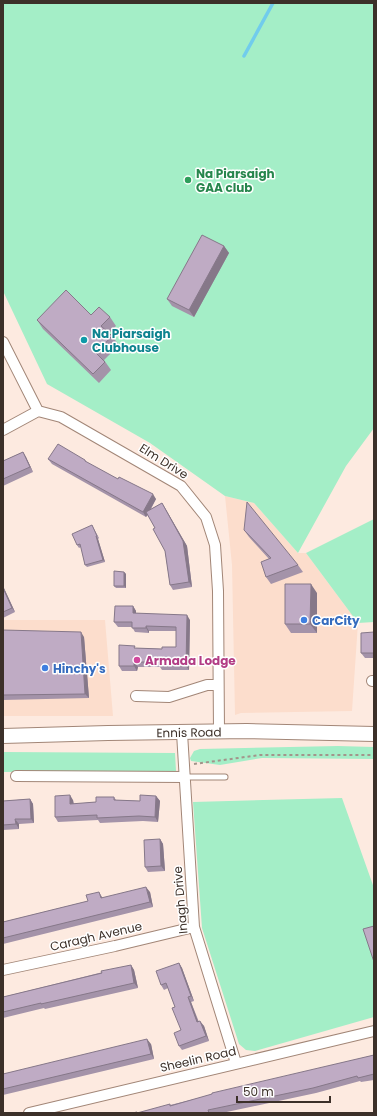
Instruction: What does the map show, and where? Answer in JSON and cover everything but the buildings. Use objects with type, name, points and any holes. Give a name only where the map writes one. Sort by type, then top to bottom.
[{"type":"main road","name":"Ennis Road","points":[[3,736],[219,732],[374,734]]},
{"type":"street","points":[[3,342],[38,411],[3,430]]},
{"type":"street","name":"Elm Drive","points":[[38,411],[61,417],[181,486],[206,517],[215,545],[218,591],[219,732]]},
{"type":"street","points":[[136,696],[169,697],[207,685],[218,685]]},
{"type":"street","name":"Inagh Drive","points":[[182,733],[194,927],[236,1063]]},
{"type":"street","points":[[16,776],[185,777]]},
{"type":"street","name":"Caragh Avenue","points":[[3,970],[194,927]]},
{"type":"street","name":"Sheelin Road","points":[[29,1113],[374,1031]]},
{"type":"lane","points":[[185,777],[225,777]]},
{"type":"path","points":[[184,764],[260,756],[374,756]]},
{"type":"shaded area","points":[[225,496],[254,503],[298,553],[306,553],[358,623],[352,711],[241,713],[235,715],[232,565]]},
{"type":"shaded area","points":[[3,620],[105,620],[113,716],[3,716]]},
{"type":"green space","name":"Na Piarsaigh GAA club","points":[[3,3],[374,3],[374,428],[346,466],[298,553],[254,503],[225,496],[150,443],[47,384],[3,291]]},
{"type":"green space","points":[[374,519],[374,622],[358,623],[306,553]]},
{"type":"green space","points":[[338,746],[374,747],[374,759],[262,758],[220,765],[191,761],[190,758],[194,751],[200,749]]},
{"type":"green space","points":[[3,752],[175,753],[176,771],[3,772]]},
{"type":"green space","points":[[342,798],[374,888],[374,1017],[255,1051],[246,1050],[239,1044],[202,928],[193,802]]},
{"type":"waterway","points":[[244,56],[273,3]]},
{"type":"place","name":"Na Piarsaigh GAA club","points":[[188,180]]},
{"type":"place","name":"Na Piarsaigh Clubhouse","points":[[84,340]]},
{"type":"place","name":"CarCity","points":[[304,620]]},
{"type":"place","name":"Armada Lodge","points":[[137,660]]},
{"type":"place","name":"Hinchy's","points":[[45,668]]}]
